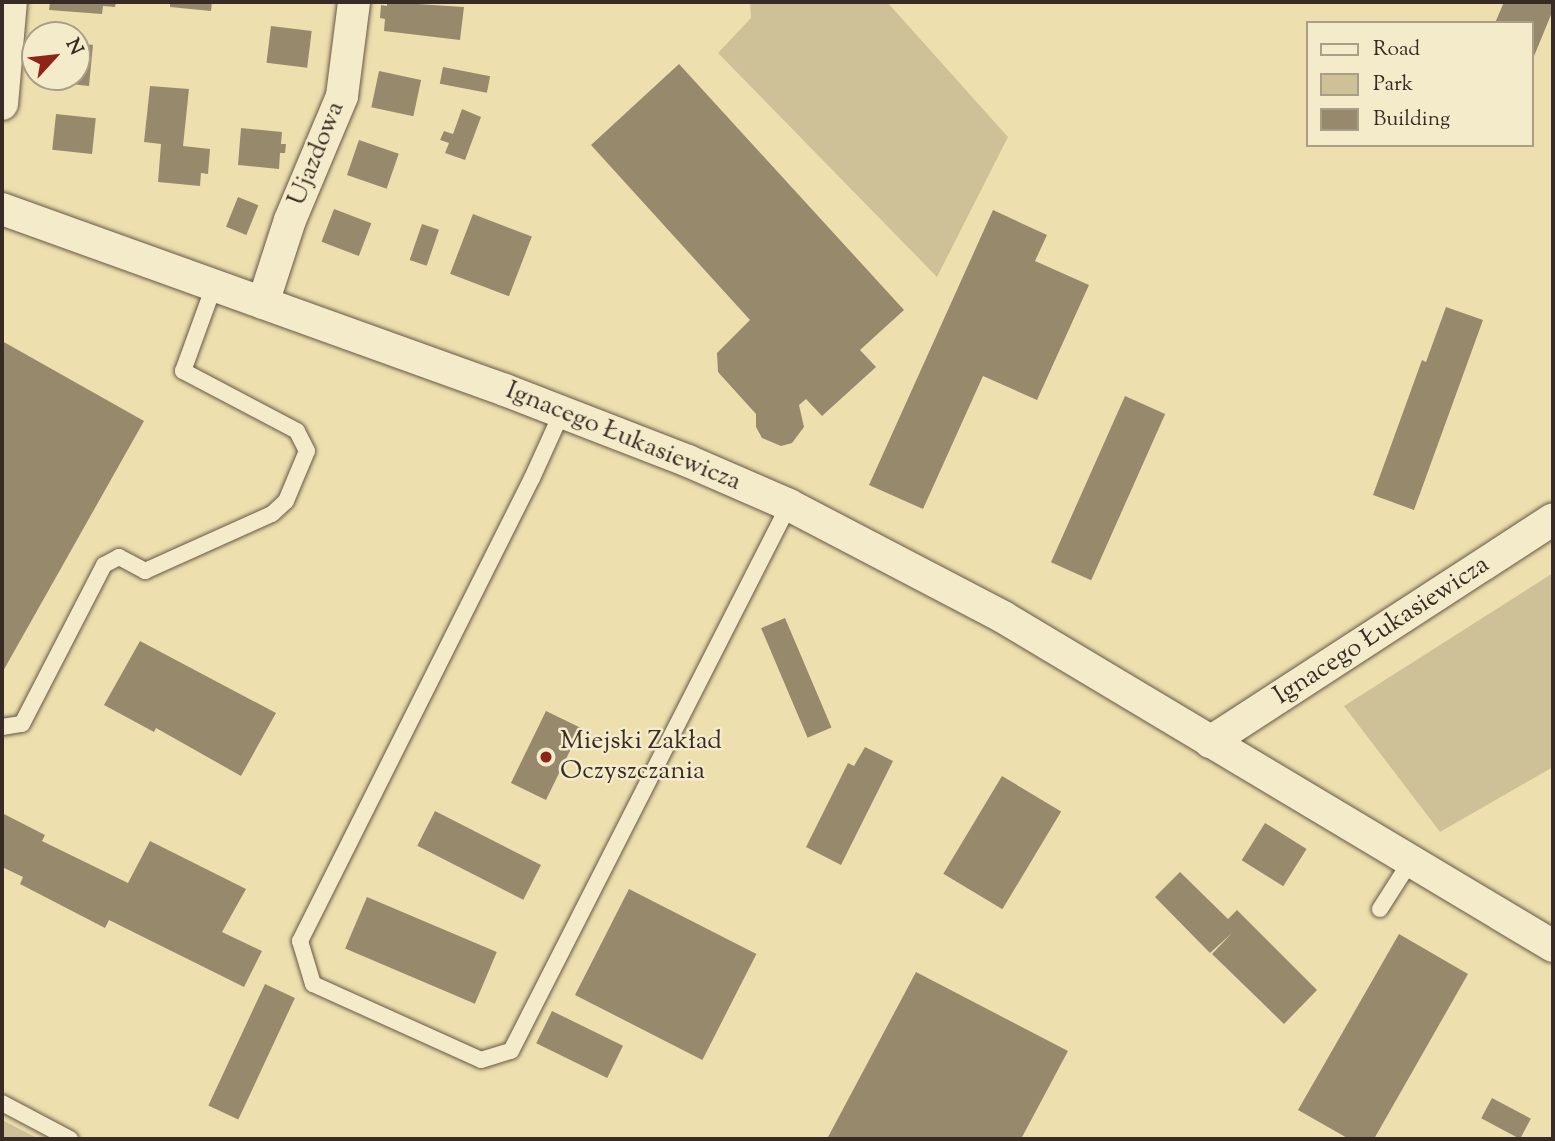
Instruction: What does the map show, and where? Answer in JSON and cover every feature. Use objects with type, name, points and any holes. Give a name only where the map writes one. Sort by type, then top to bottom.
[{"type":"street","points":[[2,104],[11,2]]},
{"type":"street","name":"Ujazdowa","points":[[263,303],[290,220],[342,96],[354,2]]},
{"type":"street","name":"Ignacego Łukasiewicza","points":[[2,209],[562,412],[789,505],[1003,617],[1210,742],[1412,859],[1553,946]]},
{"type":"street","name":"Ignacego Łukasiewicza","points":[[1210,742],[1553,519]]},
{"type":"lane","points":[[2,727],[22,724],[104,565],[119,557],[145,571],[272,514],[286,501],[307,451],[297,431],[183,371],[214,286]]},
{"type":"lane","points":[[562,412],[526,490],[300,941],[313,984],[481,1060],[510,1051],[789,505]]},
{"type":"lane","points":[[1380,909],[1412,859]]},
{"type":"lane","points":[[2,1103],[70,1139]]},
{"type":"green space","points":[[750,2],[887,2],[1008,137],[937,277],[718,53],[751,18]]},
{"type":"green space","points":[[1553,573],[1553,767],[1440,832],[1344,706]]},
{"type":"green space","points":[[2,1120],[39,1139],[2,1139]]},
{"type":"building","points":[[50,2],[116,2],[115,7],[103,6],[102,14],[49,10]]},
{"type":"building","points":[[170,2],[212,2],[211,11],[170,7]]},
{"type":"building","points":[[387,2],[464,7],[460,40],[384,31],[385,19],[380,18],[381,5],[387,6]]},
{"type":"building","points":[[1504,2],[1553,2],[1553,10],[1534,56],[1534,21],[1496,21]]},
{"type":"building","points":[[271,26],[312,31],[307,68],[266,63]]},
{"type":"building","points":[[679,64],[904,310],[860,350],[876,367],[822,416],[806,399],[799,405],[804,427],[792,443],[781,446],[762,438],[756,427],[756,414],[718,372],[717,353],[750,320],[591,145]]},
{"type":"building","points":[[443,67],[490,76],[487,93],[440,84]]},
{"type":"building","points":[[379,71],[421,80],[413,116],[371,107]]},
{"type":"building","points":[[150,86],[189,89],[183,146],[210,149],[208,174],[201,173],[200,186],[158,182],[161,144],[144,142]]},
{"type":"building","points":[[462,109],[481,117],[465,160],[445,153],[449,143],[440,140],[444,131],[453,134]]},
{"type":"building","points":[[56,114],[96,118],[92,154],[52,150]]},
{"type":"building","points":[[241,128],[282,132],[281,144],[286,144],[285,153],[280,153],[279,169],[238,165]]},
{"type":"building","points":[[359,140],[399,154],[387,189],[347,175]]},
{"type":"building","points":[[238,197],[258,205],[246,235],[226,227]]},
{"type":"building","points":[[334,209],[371,223],[359,256],[321,242]]},
{"type":"building","points":[[993,210],[1047,235],[1035,261],[1089,285],[1037,400],[983,376],[923,509],[869,485]]},
{"type":"building","points":[[473,214],[532,237],[509,296],[450,274]]},
{"type":"building","points":[[422,224],[439,230],[427,266],[410,260]]},
{"type":"building","points":[[1446,307],[1483,320],[1414,510],[1373,495],[1422,360],[1426,362]]},
{"type":"building","points":[[2,341],[144,421],[2,673]]},
{"type":"building","points":[[1125,396],[1165,414],[1091,580],[1051,562]]},
{"type":"building","points":[[785,618],[831,728],[808,738],[761,628]]},
{"type":"building","points":[[140,641],[276,713],[241,776],[156,728],[154,732],[104,705]]},
{"type":"building","points":[[546,711],[581,728],[546,800],[511,783]]},
{"type":"building","points":[[865,747],[893,761],[841,865],[806,847],[848,763],[854,766]]},
{"type":"building","points":[[1002,776],[1061,812],[1002,909],[943,874]]},
{"type":"building","points":[[435,811],[541,865],[523,900],[417,846]]},
{"type":"building","points":[[2,813],[45,835],[42,841],[128,883],[150,841],[246,889],[222,932],[262,951],[244,987],[109,920],[105,928],[20,884],[23,877],[2,867]]},
{"type":"building","points":[[1265,823],[1307,849],[1283,886],[1242,860]]},
{"type":"building","points":[[1180,872],[1228,919],[1237,910],[1317,990],[1284,1024],[1212,954],[1232,933],[1210,953],[1155,897]]},
{"type":"building","points":[[629,889],[756,954],[702,1060],[575,995]]},
{"type":"building","points":[[367,897],[497,952],[475,1004],[345,949]]},
{"type":"building","points":[[1399,934],[1468,974],[1374,1139],[1349,1139],[1298,1110]]},
{"type":"building","points":[[916,972],[1068,1051],[1021,1139],[827,1139]]},
{"type":"building","points":[[265,984],[295,998],[238,1119],[208,1105]]},
{"type":"building","points":[[552,1011],[623,1046],[607,1078],[536,1043]]},
{"type":"building","points":[[1492,1098],[1531,1119],[1520,1139],[1481,1118]]},
{"type":"place","name":"Miejski Zakład Oczyszczania","points":[[546,757]]}]
